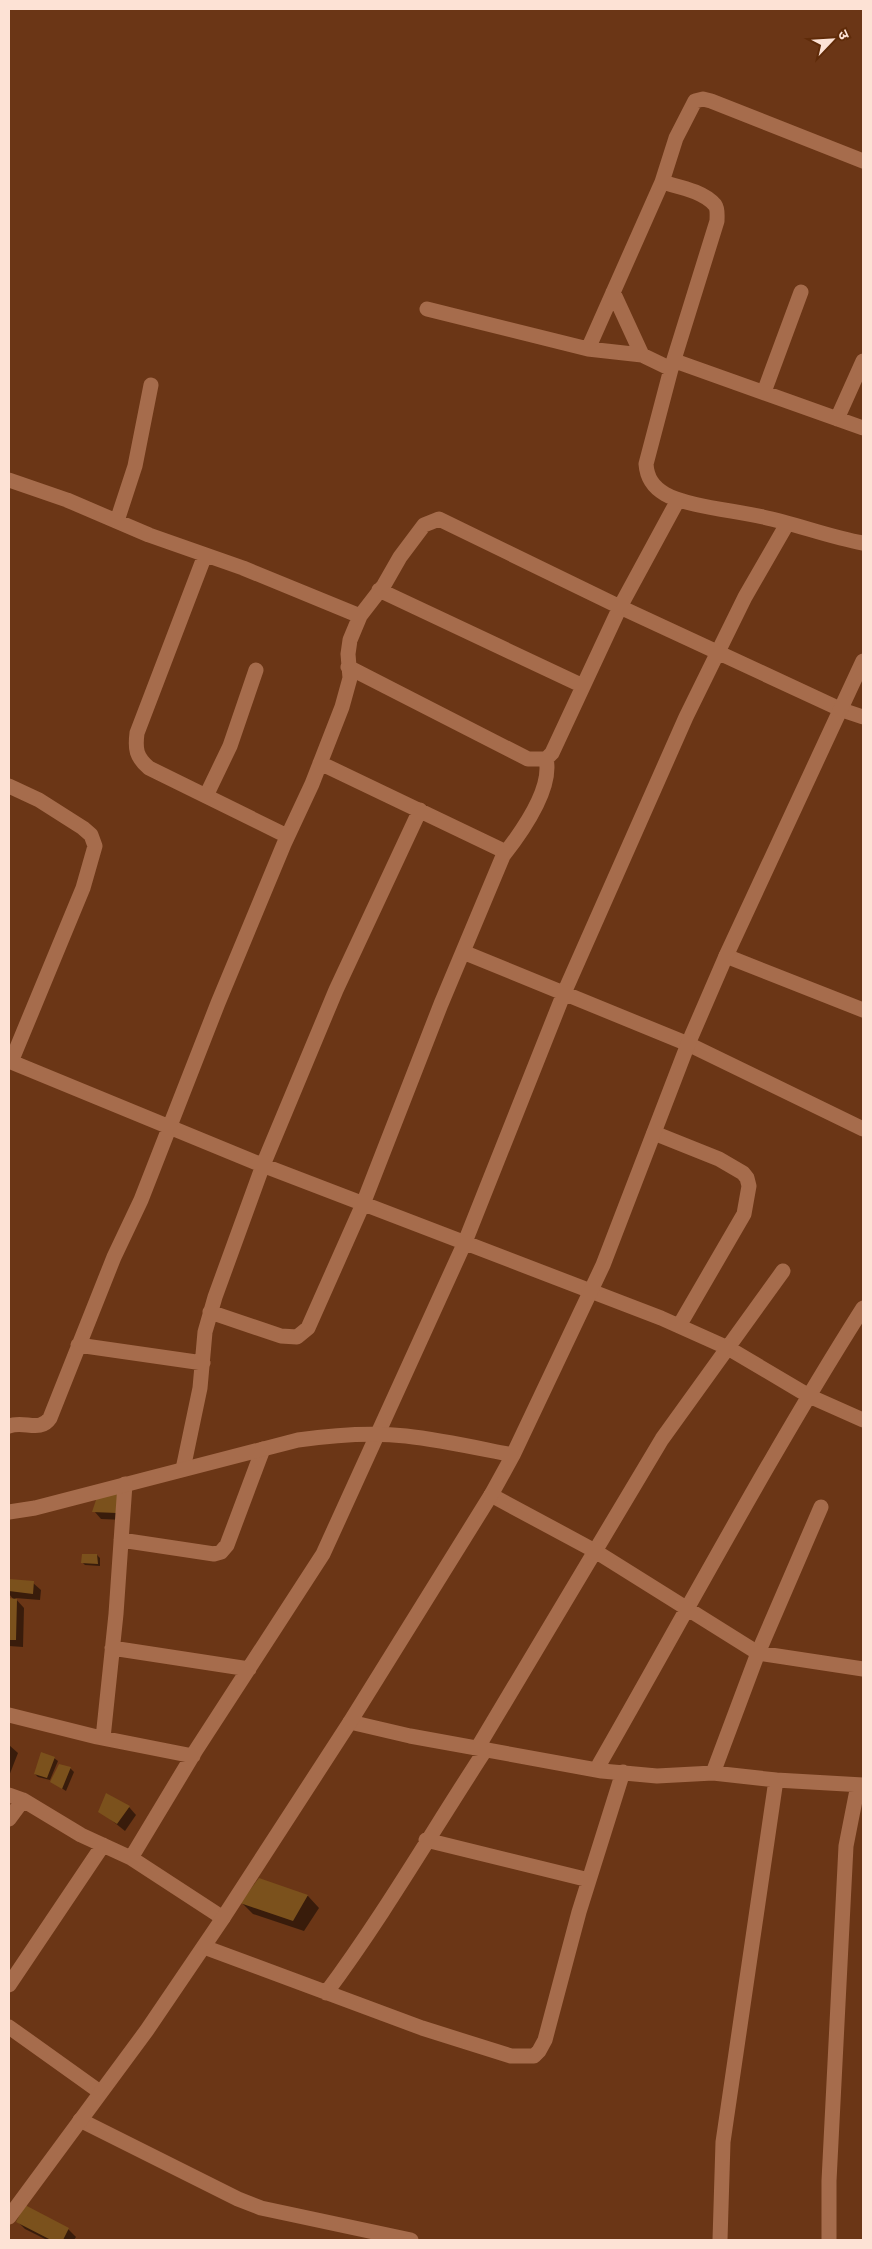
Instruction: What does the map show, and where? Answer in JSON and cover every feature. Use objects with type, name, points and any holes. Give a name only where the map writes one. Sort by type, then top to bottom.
[{"type":"street","points":[[588,350],[662,182],[673,147],[695,102],[703,99],[863,162]]},
{"type":"street","points":[[662,182],[698,194],[715,206],[717,221],[673,365],[646,464],[647,474],[656,488],[678,500],[863,543]]},
{"type":"street","points":[[613,292],[642,355]]},
{"type":"street","points":[[764,392],[801,292]]},
{"type":"street","points":[[427,309],[588,350],[642,355],[764,392],[863,428]]},
{"type":"street","points":[[837,419],[863,362]]},
{"type":"street","points":[[117,521],[135,466],[150,385]]},
{"type":"street","points":[[9,480],[67,500],[360,616]]},
{"type":"street","points":[[348,667],[528,759],[546,759],[552,753],[620,607],[678,500]]},
{"type":"street","points":[[9,1426],[26,1424],[40,1426],[46,1424],[114,1257],[141,1200],[169,1126],[287,836],[320,763],[348,690],[350,640],[360,616],[424,525],[439,519],[620,607],[863,718]]},
{"type":"street","points":[[132,1858],[193,1756],[323,1554],[465,1242],[564,993],[686,717],[745,597],[787,524]]},
{"type":"street","points":[[205,555],[136,733],[135,745],[140,760],[149,768],[287,836]]},
{"type":"street","points":[[379,590],[583,686]]},
{"type":"street","points":[[9,2217],[147,2030],[204,1947],[350,1722],[491,1495],[513,1455],[603,1265],[688,1044],[726,956],[842,710],[863,661]]},
{"type":"street","points":[[206,796],[230,746],[256,670]]},
{"type":"street","points":[[210,1312],[281,1336],[297,1337],[308,1328],[363,1204],[462,952],[506,852],[519,835],[545,788],[548,767],[546,759]]},
{"type":"street","points":[[320,763],[506,852]]},
{"type":"street","points":[[9,786],[39,800],[83,828],[91,835],[95,846],[83,888],[10,1061],[263,1165],[591,1290],[679,1326],[728,1348],[809,1396],[863,1420]]},
{"type":"street","points":[[183,1469],[200,1388],[204,1332],[210,1312],[263,1165],[336,990],[420,810]]},
{"type":"street","points":[[462,952],[688,1044],[863,1129]]},
{"type":"street","points":[[726,956],[863,1010]]},
{"type":"street","points":[[654,1133],[718,1159],[743,1173],[750,1186],[744,1214],[679,1326]]},
{"type":"street","points":[[326,1993],[363,1943],[482,1748],[595,1550],[662,1439],[783,1271]]},
{"type":"street","points":[[596,1770],[688,1609],[764,1470],[862,1311]]},
{"type":"street","points":[[78,1345],[203,1363]]},
{"type":"street","points":[[9,1512],[315,1437],[356,1434],[406,1436],[513,1455]]},
{"type":"street","points":[[121,1540],[214,1554],[222,1552],[228,1545],[263,1449]]},
{"type":"street","points":[[102,1738],[112,1648],[125,1484]]},
{"type":"street","points":[[491,1495],[595,1550],[758,1653],[863,1669]]},
{"type":"street","points":[[713,1773],[758,1653],[821,1507]]},
{"type":"street","points":[[112,1648],[249,1669]]},
{"type":"street","points":[[9,1715],[102,1738],[193,1756]]},
{"type":"street","points":[[350,1722],[410,1736],[596,1770],[657,1776],[713,1773],[776,1780],[861,1785],[846,1846],[829,2181],[829,2240]]},
{"type":"street","points":[[204,1947],[422,2028],[511,2056],[534,2056],[545,2040],[589,1880],[623,1772]]},
{"type":"street","points":[[720,2240],[723,2142],[776,1780]]},
{"type":"street","points":[[9,1819],[16,1797],[103,1845],[132,1858],[223,1918]]},
{"type":"street","points":[[426,1840],[589,1880]]},
{"type":"street","points":[[9,1985],[103,1845]]},
{"type":"street","points":[[9,2027],[100,2092]]},
{"type":"street","points":[[80,2120],[238,2199],[261,2208],[412,2240]]},
{"type":"building","points":[[119,1493],[117,1513],[92,1512],[97,1497]]},
{"type":"building","points":[[82,1554],[97,1554],[98,1564],[81,1563]]},
{"type":"building","points":[[9,1579],[34,1581],[33,1594],[9,1591]]},
{"type":"building","points":[[9,1598],[17,1599],[16,1640],[9,1640]]},
{"type":"building","points":[[41,1752],[55,1757],[47,1778],[34,1774]]},
{"type":"building","points":[[59,1764],[71,1767],[62,1789],[50,1782]]},
{"type":"building","points":[[106,1793],[130,1806],[117,1824],[98,1812]]},
{"type":"building","points":[[259,1878],[308,1895],[293,1921],[240,1903]]},
{"type":"building","points":[[25,2205],[69,2228],[63,2240],[51,2240],[16,2222]]}]
